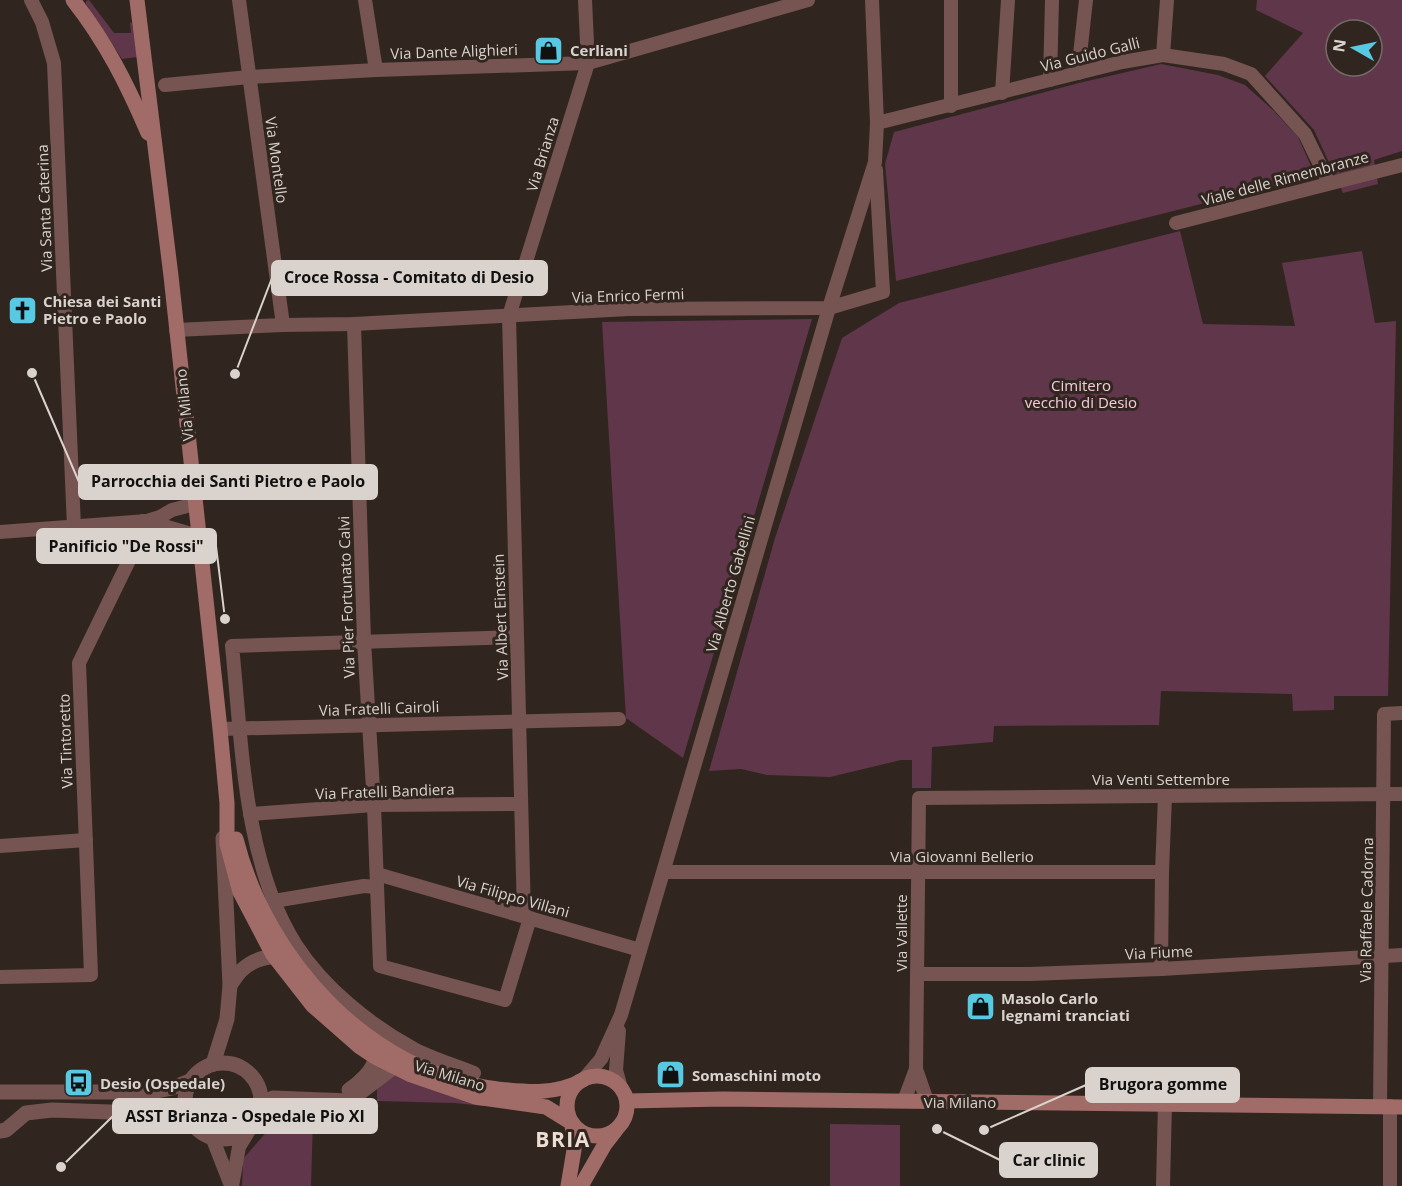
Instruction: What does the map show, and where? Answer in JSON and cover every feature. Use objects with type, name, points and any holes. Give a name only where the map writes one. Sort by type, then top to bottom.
[{"type":"main road","name":"Via Milano","points":[[73,0],[90,21],[117,65],[156,150]]},
{"type":"main road","name":"Via Milano","points":[[137,0],[156,150],[220,729],[227,803],[227,844],[240,892],[273,955],[312,1005],[360,1047],[394,1067],[442,1087],[475,1097],[546,1107],[572,1123]]},
{"type":"main road","name":"Via Milano","points":[[227,803],[238,848],[255,895],[279,941],[318,992],[361,1031],[411,1064],[480,1086],[536,1092],[562,1089],[583,1080]]},
{"type":"main road","points":[[568,1186],[574,1150],[567,1100],[572,1089],[583,1080],[593,1076],[603,1077],[614,1081],[624,1095],[627,1113],[605,1144],[581,1186]]},
{"type":"main road","name":"Via Milano","points":[[624,1095],[723,1099],[1391,1106]]},
{"type":"main road","points":[[572,1123],[582,1133],[595,1137],[607,1135],[619,1127]]},
{"type":"street","name":"Via Santa Caterina","points":[[31,0],[42,22],[54,63],[74,527]]},
{"type":"street","name":"Via Montello","points":[[239,0],[283,325]]},
{"type":"street","points":[[365,0],[376,70]]},
{"type":"street","name":"Via Brianza","points":[[509,316],[588,63],[585,0]]},
{"type":"street","name":"Via Dante Alighieri","points":[[165,85],[249,77],[376,70],[588,63],[808,0]]},
{"type":"street","name":"Via Alberto Gabellini","points":[[829,308],[883,292],[875,162],[872,0]]},
{"type":"street","points":[[951,0],[951,106]]},
{"type":"street","points":[[1002,93],[1008,0]]},
{"type":"street","points":[[1050,81],[1052,0]]},
{"type":"street","points":[[1078,73],[1086,0]]},
{"type":"street","points":[[1163,55],[1167,0]]},
{"type":"street","name":"Via Guido Galli","points":[[876,123],[1122,62],[1163,55],[1224,64],[1251,74],[1305,134],[1329,183]]},
{"type":"street","name":"Via Alberto Gabellini","points":[[583,1080],[601,1059],[621,1015],[829,308],[875,162]]},
{"type":"street","name":"Viale delle Rimembranze","points":[[1176,224],[1402,165]]},
{"type":"street","name":"Via Enrico Fermi","points":[[176,330],[354,324],[628,309],[829,308]]},
{"type":"street","name":"Via Albert Einstein","points":[[377,880],[380,966],[505,1000],[527,917],[521,804],[509,316]]},
{"type":"street","name":"Via Pier Fortunato Calvi","points":[[354,324],[364,641],[377,880]]},
{"type":"street","points":[[0,532],[145,521],[195,504]]},
{"type":"street","points":[[145,521],[198,536]]},
{"type":"street","name":"Via Tintoretto","points":[[0,977],[91,975],[79,663],[140,537],[145,521]]},
{"type":"street","points":[[474,1072],[415,1050],[372,1022],[328,985],[296,945],[274,901],[261,867],[250,814],[232,646],[517,637]]},
{"type":"street","name":"Via Raffaele Cadorna","points":[[1389,1186],[1391,1106],[1381,956],[1384,714],[1402,713]]},
{"type":"street","name":"Via Fratelli Cairoli","points":[[220,729],[620,719]]},
{"type":"street","name":"Via Venti Settembre","points":[[919,798],[1402,794]]},
{"type":"street","points":[[1161,969],[1165,795]]},
{"type":"street","name":"Via Vallette","points":[[919,798],[916,1069],[927,1101]]},
{"type":"street","name":"Via Milano","points":[[213,1064],[227,1019],[230,985],[223,856],[223,825],[227,803]]},
{"type":"street","name":"Via Fratelli Bandiera","points":[[250,814],[374,805],[521,804]]},
{"type":"street","points":[[0,846],[86,840]]},
{"type":"street","name":"Via Giovanni Bellerio","points":[[664,872],[1162,872]]},
{"type":"street","name":"Via Filippo Villani","points":[[274,901],[364,886],[377,880],[527,917],[640,950]]},
{"type":"street","points":[[230,985],[243,969],[273,955]]},
{"type":"street","name":"Via Milano","points":[[273,955],[297,966]]},
{"type":"street","name":"Via Fiume","points":[[917,974],[1030,974],[1161,969],[1402,955]]},
{"type":"street","name":"Via Alberto Gabellini","points":[[621,1015],[615,1062],[616,1077],[624,1095]]},
{"type":"street","name":"Via Milano","points":[[361,1031],[375,1057]]},
{"type":"street","points":[[331,1100],[357,1085],[372,1066],[375,1057]]},
{"type":"street","points":[[195,1127],[185,1105],[186,1093],[196,1074],[213,1064],[225,1063],[237,1065],[247,1071],[260,1092],[261,1104],[258,1116],[239,1147],[231,1186]]},
{"type":"street","points":[[261,1104],[273,1098],[349,1101],[394,1067]]},
{"type":"street","name":"Via Vallette","points":[[904,1101],[916,1069]]},
{"type":"street","points":[[0,1092],[152,1092],[190,1082]]},
{"type":"street","points":[[1163,1186],[1165,1103]]},
{"type":"street","points":[[0,1131],[6,1130],[26,1113],[52,1110],[168,1114],[186,1121],[212,1137],[233,1137],[250,1126]]},
{"type":"street","points":[[212,1137],[231,1186]]},
{"type":"green space","points":[[89,0],[114,33],[131,33],[130,22],[132,23],[137,57],[122,59],[86,4]]},
{"type":"green space","points":[[1257,0],[1402,0],[1402,151],[1374,160],[1378,184],[1343,193],[1314,130],[1265,76],[1303,33],[1256,10]]},
{"type":"green space","points":[[1161,64],[1218,75],[1245,85],[1298,137],[1315,175],[896,281],[885,164],[894,132],[1079,83]]},
{"type":"green space","name":"Cimitero vecchio di Desio","points":[[1180,231],[1203,324],[1295,326],[1282,263],[1362,251],[1375,323],[1396,321],[1388,696],[1334,696],[1334,710],[1293,711],[1292,694],[1161,691],[1159,725],[994,726],[993,742],[932,747],[931,788],[912,788],[912,760],[901,760],[830,777],[767,775],[741,769],[709,771],[775,538],[842,338],[899,303]]},
{"type":"green space","points":[[812,319],[683,758],[626,718],[602,322]]},
{"type":"green space","points":[[388,1076],[402,1076],[484,1103],[483,1106],[377,1101],[377,1088]]},
{"type":"green space","points":[[282,1118],[313,1119],[311,1186],[242,1186],[243,1159],[276,1121]]},
{"type":"green space","points":[[830,1124],[900,1125],[900,1186],[830,1186]]},
{"type":"place","name":"Cerliani","points":[[549,50]]},
{"type":"place","name":"Chiesa dei Santi Pietro e Paolo","points":[[22,310]]},
{"type":"place","name":"Parrocchia dei Santi Pietro e Paolo","points":[[32,373]]},
{"type":"place","name":"Croce Rossa - Comitato di Desio","points":[[235,374]]},
{"type":"place","name":"Panificio \"De Rossi\"","points":[[225,619]]},
{"type":"place","name":"Masolo Carlo legnami tranciati","points":[[980,1007]]},
{"type":"place","name":"Somaschini moto","points":[[671,1075]]},
{"type":"place","name":"Desio (Ospedale)","points":[[79,1083]]},
{"type":"place","name":"Car clinic","points":[[937,1129]]},
{"type":"place","name":"Brugora gomme","points":[[984,1130]]},
{"type":"place","name":"ASST Brianza - Ospedale Pio XI","points":[[61,1167]]},
{"type":"district","name":"BRIA","points":[[563,1139]]}]
